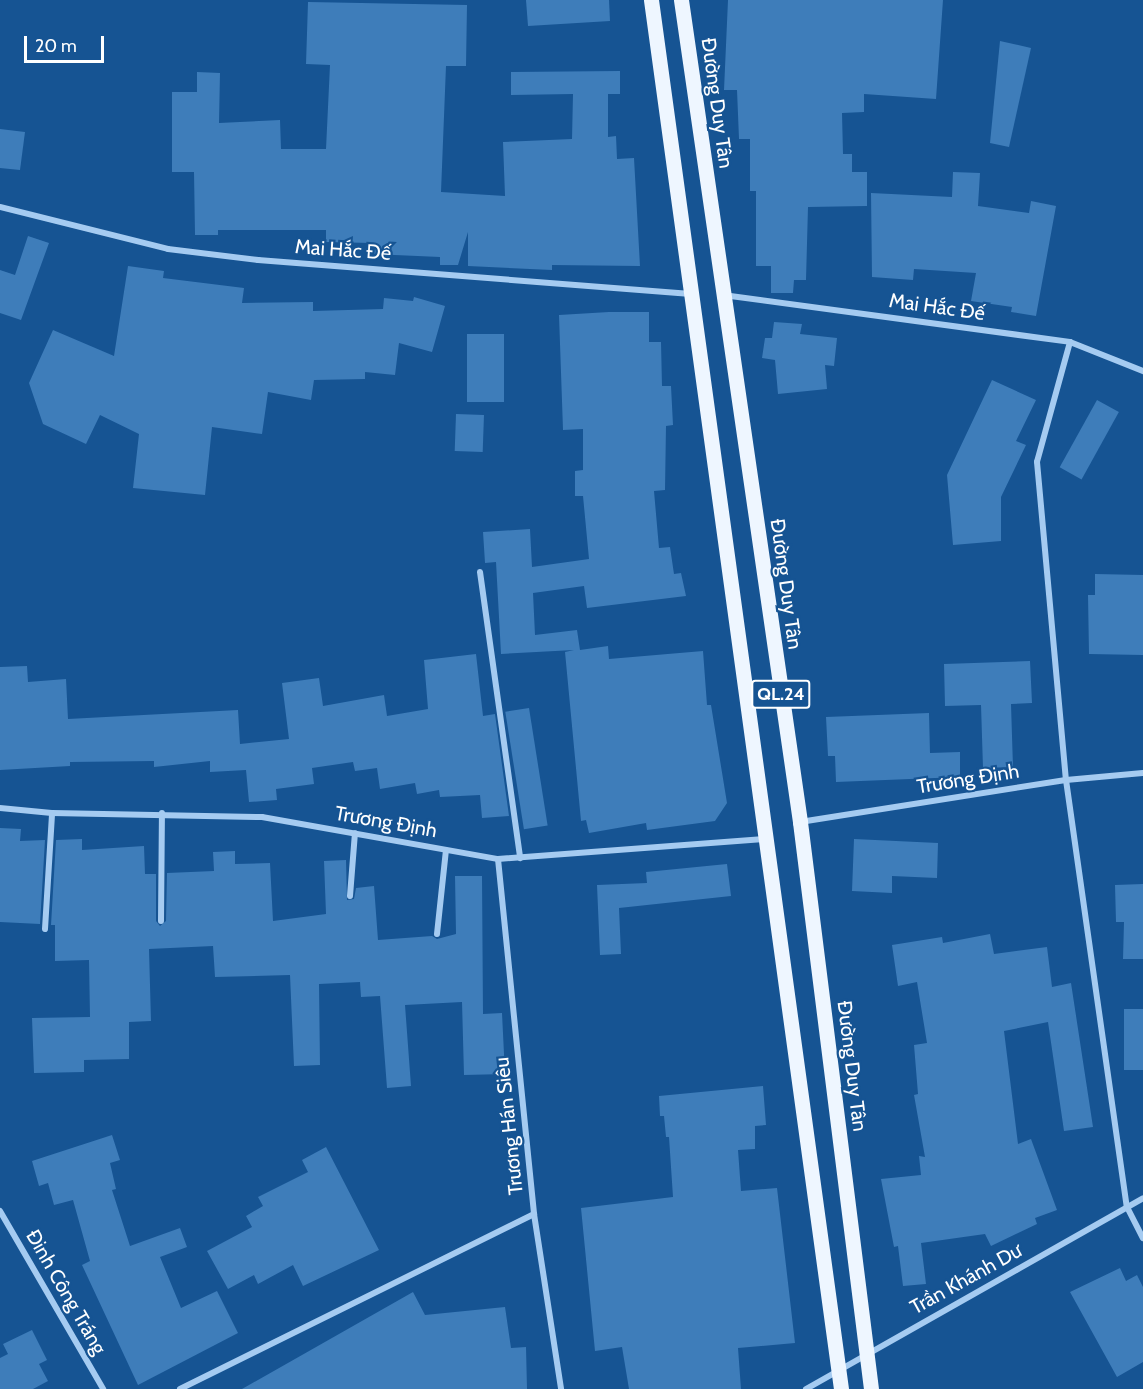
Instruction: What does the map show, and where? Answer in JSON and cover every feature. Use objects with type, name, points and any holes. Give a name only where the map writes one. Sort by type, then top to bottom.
[{"type":"main road","name":"QL.24","points":[[651,0],[688,294],[766,839],[841,1389]]},
{"type":"main road","name":"Đường Duy Tân","points":[[681,0],[800,822],[871,1389]]},
{"type":"street","name":"Mai Hắc Đế","points":[[1,209],[168,249],[247,259],[688,294]]},
{"type":"street","name":"Mai Hắc Đế","points":[[722,295],[1070,342],[1143,371]]},
{"type":"street","points":[[1070,342],[1037,462],[1066,780],[1127,1207],[1143,1238]]},
{"type":"street","points":[[480,572],[520,858]]},
{"type":"street","name":"Trương Định","points":[[800,822],[1066,780],[1143,773]]},
{"type":"street","name":"Trương Định","points":[[0,808],[52,813],[162,813],[262,817],[498,859],[766,839]]},
{"type":"street","points":[[45,929],[52,813]]},
{"type":"street","points":[[161,921],[162,813]]},
{"type":"street","points":[[350,896],[355,834]]},
{"type":"street","points":[[437,934],[446,850]]},
{"type":"street","name":"Trương Hán Siêu","points":[[498,859],[534,1214],[561,1389]]},
{"type":"street","name":"Trần Khánh Dư","points":[[806,1389],[1143,1198]]},
{"type":"street","name":"Đinh Công Tráng","points":[[0,1211],[103,1389]]},
{"type":"street","points":[[180,1389],[534,1214]]},
{"type":"building","points":[[526,0],[609,0],[610,21],[528,26]]},
{"type":"building","points":[[728,0],[943,0],[936,99],[864,94],[864,112],[842,113],[843,154],[852,154],[852,172],[867,172],[867,206],[808,207],[806,280],[794,280],[793,293],[771,293],[771,266],[756,266],[756,191],[750,191],[750,139],[739,139],[737,90],[724,90]]},
{"type":"building","points":[[308,2],[467,5],[466,66],[446,66],[441,192],[505,196],[503,142],[572,139],[573,94],[511,95],[511,72],[620,71],[620,94],[608,94],[608,137],[616,136],[617,159],[634,158],[640,266],[552,265],[552,270],[468,266],[468,232],[458,265],[440,265],[440,257],[372,254],[372,243],[326,242],[326,230],[218,230],[218,235],[195,235],[194,172],[172,172],[172,92],[197,92],[197,72],[220,73],[219,123],[280,120],[281,149],[326,149],[330,65],[306,64]]},
{"type":"building","points":[[1000,41],[1031,48],[1009,147],[990,143]]},
{"type":"building","points":[[0,129],[25,132],[20,170],[0,168]]},
{"type":"building","points":[[953,172],[980,173],[978,206],[1029,213],[1031,201],[1056,206],[1036,316],[1011,312],[1012,307],[971,301],[976,273],[914,269],[913,280],[872,277],[871,193],[952,197]]},
{"type":"building","points":[[28,236],[49,243],[21,320],[0,313],[0,270],[15,275]]},
{"type":"building","points":[[128,266],[164,271],[163,278],[244,288],[242,303],[313,302],[313,311],[383,309],[384,298],[413,301],[414,297],[445,306],[432,352],[399,343],[395,375],[365,372],[365,379],[314,380],[311,400],[268,392],[262,434],[212,427],[205,495],[133,488],[139,434],[100,415],[86,444],[43,424],[29,383],[53,330],[114,356]]},
{"type":"building","points":[[649,312],[649,342],[661,342],[662,386],[671,386],[673,425],[666,426],[665,490],[654,491],[659,548],[670,547],[674,574],[681,573],[686,596],[587,608],[584,586],[533,593],[535,635],[577,630],[580,650],[608,646],[609,659],[703,651],[707,705],[711,705],[727,803],[715,821],[647,830],[646,823],[589,833],[586,820],[581,821],[565,652],[574,650],[501,654],[496,562],[485,563],[483,532],[530,529],[532,567],[589,559],[583,496],[575,496],[575,471],[583,470],[583,429],[563,430],[559,315]]},
{"type":"building","points":[[774,322],[802,324],[800,334],[837,338],[834,366],[825,365],[827,389],[778,394],[775,360],[762,358],[765,338],[772,338]]},
{"type":"building","points":[[467,334],[504,334],[504,402],[467,402]]},
{"type":"building","points":[[992,380],[1036,400],[1016,441],[1026,445],[1001,497],[1001,541],[953,545],[947,475]]},
{"type":"building","points":[[1097,400],[1119,412],[1082,479],[1060,467]]},
{"type":"building","points":[[456,414],[484,415],[483,452],[455,451]]},
{"type":"building","points":[[1095,574],[1143,575],[1143,655],[1089,654],[1088,595],[1095,595]]},
{"type":"building","points":[[476,654],[483,716],[495,714],[509,816],[482,818],[480,795],[440,797],[439,790],[417,794],[415,783],[380,789],[377,768],[355,771],[353,762],[312,768],[314,784],[276,789],[277,800],[249,802],[246,770],[210,772],[210,761],[154,767],[154,761],[70,762],[70,766],[0,770],[0,667],[27,666],[28,682],[66,679],[68,719],[238,710],[240,744],[289,739],[282,683],[319,678],[323,706],[384,695],[387,716],[428,709],[424,660]]},
{"type":"building","points":[[1030,661],[1032,703],[1011,704],[1013,767],[983,768],[981,705],[945,706],[944,664]]},
{"type":"building","points":[[529,708],[548,826],[524,829],[505,712]]},
{"type":"building","points":[[929,713],[930,753],[960,752],[960,777],[836,782],[835,756],[828,756],[826,717]]},
{"type":"building","points":[[0,828],[21,829],[20,841],[45,840],[40,924],[0,922]]},
{"type":"building","points":[[82,839],[82,850],[144,846],[145,874],[156,874],[156,921],[160,926],[166,921],[167,873],[214,871],[213,852],[235,851],[235,864],[270,863],[273,921],[326,914],[324,861],[346,860],[347,900],[354,899],[356,888],[374,886],[378,940],[432,936],[437,939],[456,934],[455,876],[482,876],[483,1014],[502,1013],[505,1074],[464,1075],[462,1002],[405,1005],[411,1086],[387,1088],[380,996],[361,997],[360,982],[319,984],[320,1065],[294,1066],[290,975],[215,977],[213,946],[149,949],[151,1021],[129,1022],[129,1059],[84,1060],[84,1072],[34,1073],[32,1018],[90,1017],[89,960],[55,961],[55,925],[51,925],[56,840]]},
{"type":"building","points":[[854,839],[938,843],[937,878],[892,876],[892,893],[852,891]]},
{"type":"building","points":[[727,864],[731,896],[619,908],[621,954],[600,955],[597,885],[647,883],[646,872]]},
{"type":"building","points":[[1143,884],[1143,959],[1123,959],[1124,922],[1116,922],[1115,885]]},
{"type":"building","points":[[990,934],[994,954],[1047,947],[1052,987],[1071,983],[1093,1127],[1064,1131],[1048,1022],[1004,1031],[1018,1144],[1031,1139],[1057,1210],[1035,1218],[1037,1224],[991,1246],[985,1234],[921,1243],[926,1284],[903,1286],[898,1246],[894,1247],[881,1179],[921,1175],[919,1156],[925,1157],[914,1095],[918,1094],[914,1045],[927,1043],[917,982],[898,986],[892,945],[942,937],[943,943]]},
{"type":"building","points":[[1124,1009],[1143,1009],[1143,1070],[1124,1070]]},
{"type":"building","points":[[763,1086],[766,1125],[755,1126],[755,1149],[738,1150],[741,1191],[777,1188],[795,1343],[738,1348],[741,1389],[629,1389],[622,1347],[595,1351],[581,1208],[673,1197],[669,1137],[666,1137],[664,1116],[660,1116],[659,1096]]},
{"type":"building","points":[[112,1135],[120,1160],[110,1163],[116,1189],[112,1190],[130,1246],[180,1228],[187,1247],[160,1257],[181,1308],[217,1291],[238,1333],[138,1385],[82,1265],[90,1261],[73,1200],[54,1205],[48,1183],[39,1186],[32,1161]]},
{"type":"building","points":[[326,1147],[379,1250],[303,1286],[293,1265],[258,1284],[254,1275],[228,1289],[207,1251],[252,1227],[246,1216],[263,1206],[258,1197],[308,1172],[302,1160]]},
{"type":"building","points":[[1120,1268],[1126,1281],[1137,1275],[1143,1287],[1143,1362],[1117,1377],[1070,1292]]},
{"type":"building","points":[[413,1292],[425,1315],[505,1307],[511,1348],[526,1347],[527,1389],[242,1389]]},
{"type":"building","points":[[32,1330],[47,1360],[39,1364],[48,1381],[33,1389],[0,1389],[0,1358],[8,1354],[3,1344]]}]
